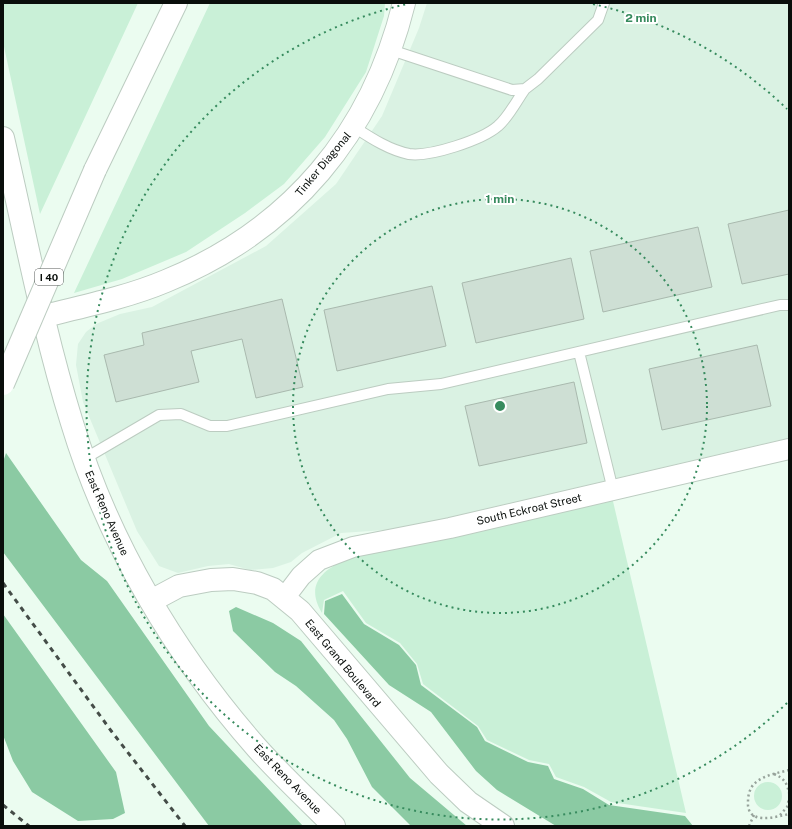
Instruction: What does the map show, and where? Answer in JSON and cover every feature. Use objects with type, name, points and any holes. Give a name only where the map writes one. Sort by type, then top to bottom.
[{"type":"main road","name":"I 40","points":[[3,384],[96,170],[176,3]]},
{"type":"main road","name":"Tinker Diagonal","points":[[44,316],[136,292],[181,275],[250,236],[293,201],[321,171],[354,127],[379,79],[391,50],[404,3]]},
{"type":"main road","name":"East Reno Avenue","points":[[3,138],[44,316],[70,416],[84,459],[102,505],[124,552],[151,601],[215,697],[258,749],[334,826]]},
{"type":"main road","name":"East Grand Boulevard","points":[[151,601],[179,586],[211,580],[233,579],[257,583],[273,589],[285,597],[300,611],[439,774],[468,802],[503,826]]},
{"type":"street","name":"South Eckroat Street","points":[[285,597],[301,576],[320,560],[352,547],[450,528],[789,449]]},
{"type":"lane","points":[[354,127],[384,145],[410,154],[436,151],[468,142],[498,126],[525,89],[538,79],[598,20],[604,3]]},
{"type":"lane","points":[[391,50],[512,90],[525,89]]},
{"type":"lane","points":[[84,459],[159,415],[180,414],[210,426],[227,426],[388,389],[440,384],[780,305],[789,305]]},
{"type":"lane","points":[[579,352],[613,490]]},
{"type":"path","points":[[789,770],[774,774],[758,781],[750,791],[748,804],[754,815],[759,818],[769,819],[789,814]]},
{"type":"path","points":[[774,774],[782,777],[786,783],[789,793]]},
{"type":"path","points":[[779,816],[784,812],[789,799]]},
{"type":"path","points":[[749,826],[754,815]]},
{"type":"shaded area","points":[[3,3],[138,3],[40,214],[3,42]]},
{"type":"shaded area","points":[[210,3],[385,3],[384,16],[366,72],[325,137],[284,184],[245,213],[186,252],[122,279],[74,293]]},
{"type":"shaded area","points":[[427,3],[789,3],[789,438],[400,529],[341,533],[302,553],[291,562],[273,568],[250,570],[229,564],[208,566],[178,573],[159,566],[137,531],[83,402],[76,365],[78,344],[86,332],[96,324],[120,314],[152,307],[266,246],[336,184],[382,116],[419,28]]},
{"type":"shaded area","points":[[612,497],[686,813],[611,802],[584,787],[556,777],[549,764],[529,760],[487,740],[478,726],[423,684],[417,664],[400,643],[366,623],[343,591],[324,600],[322,613],[317,603],[315,594],[319,580],[330,568],[347,559]]},
{"type":"shaded area","points":[[768,782],[778,786],[782,796],[778,806],[768,810],[758,806],[754,796],[758,786]]},
{"type":"green space","points":[[6,453],[81,560],[107,581],[209,726],[303,826],[209,826],[3,552],[3,462]]},
{"type":"green space","points":[[342,594],[364,624],[399,645],[416,665],[421,685],[477,727],[485,741],[528,762],[548,766],[554,779],[583,789],[609,805],[685,816],[693,826],[556,826],[497,790],[476,771],[431,712],[389,685],[324,614],[325,601]]},
{"type":"green space","points":[[236,607],[273,623],[301,641],[410,778],[467,826],[411,826],[372,787],[347,739],[334,720],[296,686],[275,672],[233,631],[229,611]]},
{"type":"green space","points":[[3,614],[116,772],[125,813],[113,819],[78,821],[32,792],[13,761],[3,735]]},
{"type":"building","points":[[789,210],[789,274],[742,284],[728,224]]},
{"type":"building","points":[[698,227],[712,287],[603,312],[590,251]]},
{"type":"building","points":[[571,258],[584,319],[476,343],[462,283]]},
{"type":"building","points":[[432,286],[446,346],[337,371],[324,310]]},
{"type":"building","points":[[282,299],[303,387],[256,398],[242,339],[191,351],[199,382],[116,402],[104,355],[144,345],[142,333]]},
{"type":"building","points":[[757,345],[771,406],[662,430],[649,369]]},
{"type":"building","points":[[574,382],[587,443],[479,466],[465,406]]},
{"type":"railway","points":[[3,583],[112,732],[185,826]]},
{"type":"railway","points":[[3,805],[29,826]]}]
